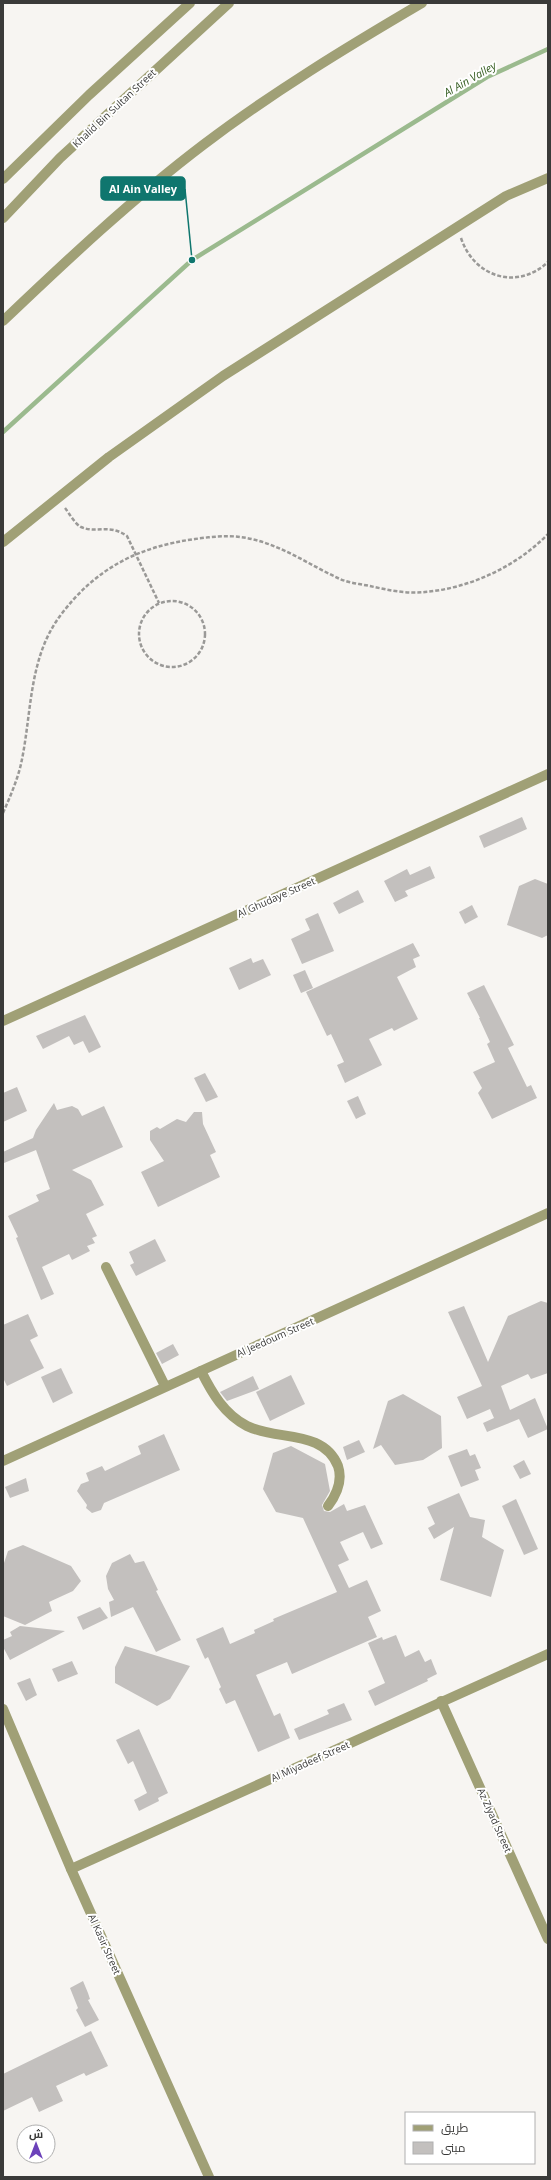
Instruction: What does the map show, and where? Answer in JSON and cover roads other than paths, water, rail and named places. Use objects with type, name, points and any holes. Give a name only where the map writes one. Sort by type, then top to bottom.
[{"type":"street","points":[[3,180],[89,95],[190,3]]},
{"type":"street","name":"Khalid Bin Sultan Street","points":[[3,218],[60,158],[229,3]]},
{"type":"street","points":[[3,321],[89,239],[203,145],[298,78],[422,3]]},
{"type":"street","points":[[3,542],[108,457],[223,376],[506,196],[548,178]]},
{"type":"street","name":"Al Ghudaye Street","points":[[3,1021],[548,774]]},
{"type":"street","name":"Al Jeedoum Street","points":[[3,1462],[165,1386],[548,1214]]},
{"type":"street","points":[[106,1267],[165,1386]]},
{"type":"street","points":[[201,1371],[221,1406],[243,1424],[263,1432],[315,1442],[326,1448],[334,1458],[339,1470],[340,1483],[336,1495],[328,1506]]},
{"type":"street","name":"Al Miyadeef Street","points":[[71,1869],[548,1654]]},
{"type":"street","name":"Az Ziyad Street","points":[[442,1701],[548,1939]]},
{"type":"street","name":"Al Kasir Street","points":[[3,1710],[71,1869],[209,2177]]},
{"type":"waterway","name":"Al Ain Valley","points":[[3,432],[192,260],[487,77],[548,49]]},
{"type":"place","name":"Al Ain Valley","points":[[192,260]]}]
